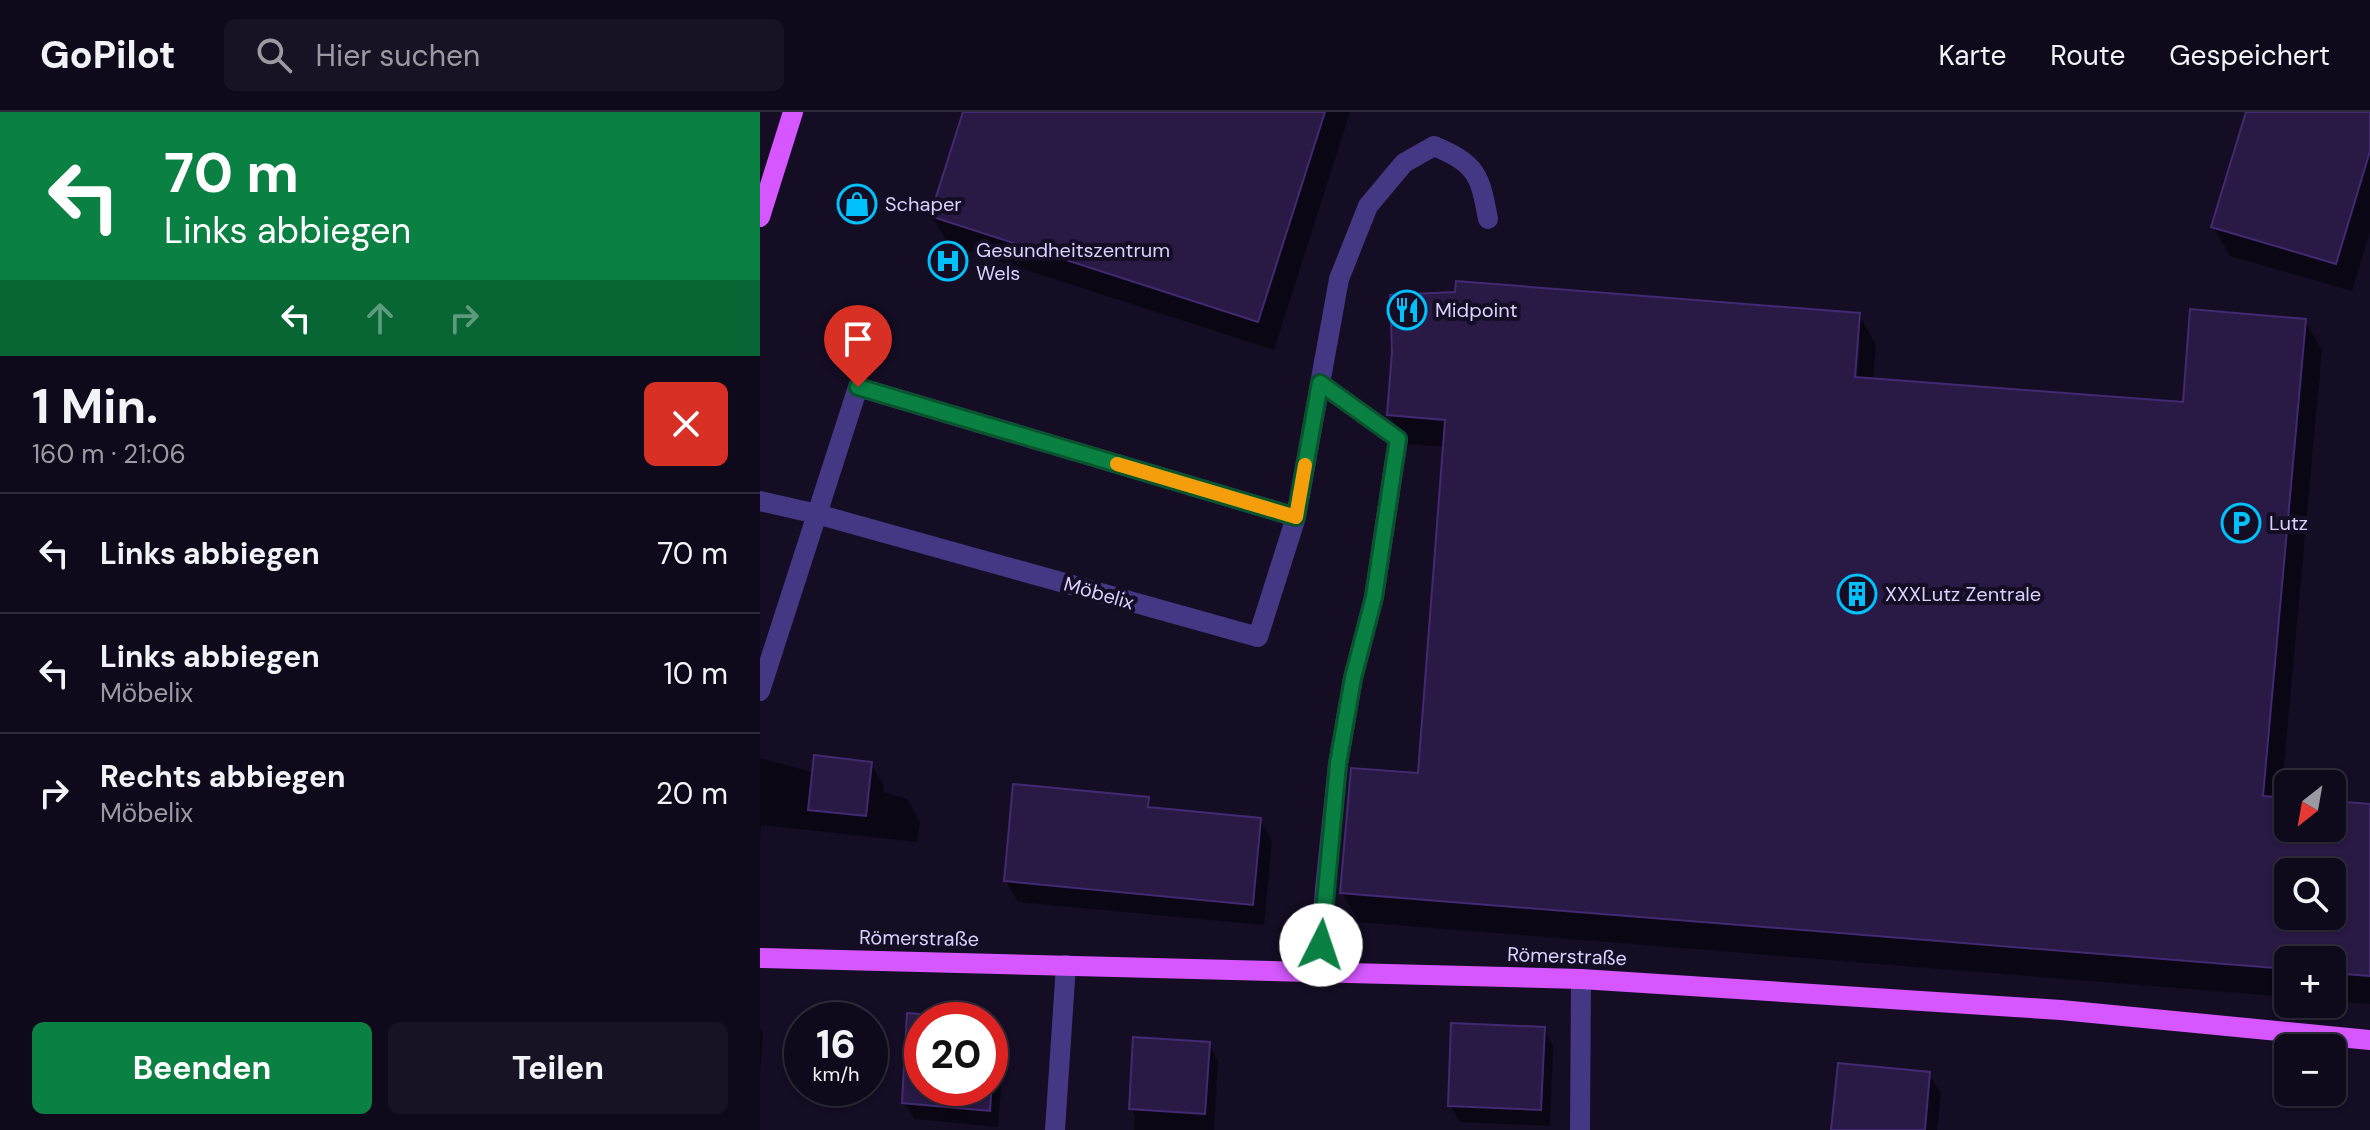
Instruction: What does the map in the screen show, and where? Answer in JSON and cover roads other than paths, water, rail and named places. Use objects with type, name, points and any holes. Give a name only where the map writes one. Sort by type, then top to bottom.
[{"type":"main road","points":[[760,217],[793,112]]},
{"type":"main road","name":"Römerstraße","points":[[760,958],[1581,979],[2061,1010],[2370,1040]]},
{"type":"street","name":"Möbelix","points":[[760,501],[817,514],[1258,637],[1296,517],[1339,279],[1368,206],[1404,163],[1434,146],[1462,157],[1482,184],[1488,219]]},
{"type":"street","points":[[1319,973],[1338,764],[1353,678],[1374,597],[1398,439],[1320,383]]},
{"type":"street","points":[[760,691],[858,387],[1296,517]]},
{"type":"street","points":[[1055,1130],[1066,965]]},
{"type":"street","points":[[1580,1130],[1581,979]]},
{"type":"place","name":"Schaper","points":[[857,204]]},
{"type":"place","name":"Gesundheitszentrum Wels","points":[[948,261]]},
{"type":"place","name":"Midpoint","points":[[1407,310]]},
{"type":"place","name":"Lutz","points":[[2241,523]]},
{"type":"place","name":"XXXLutz Zentrale","points":[[1857,594]]}]
